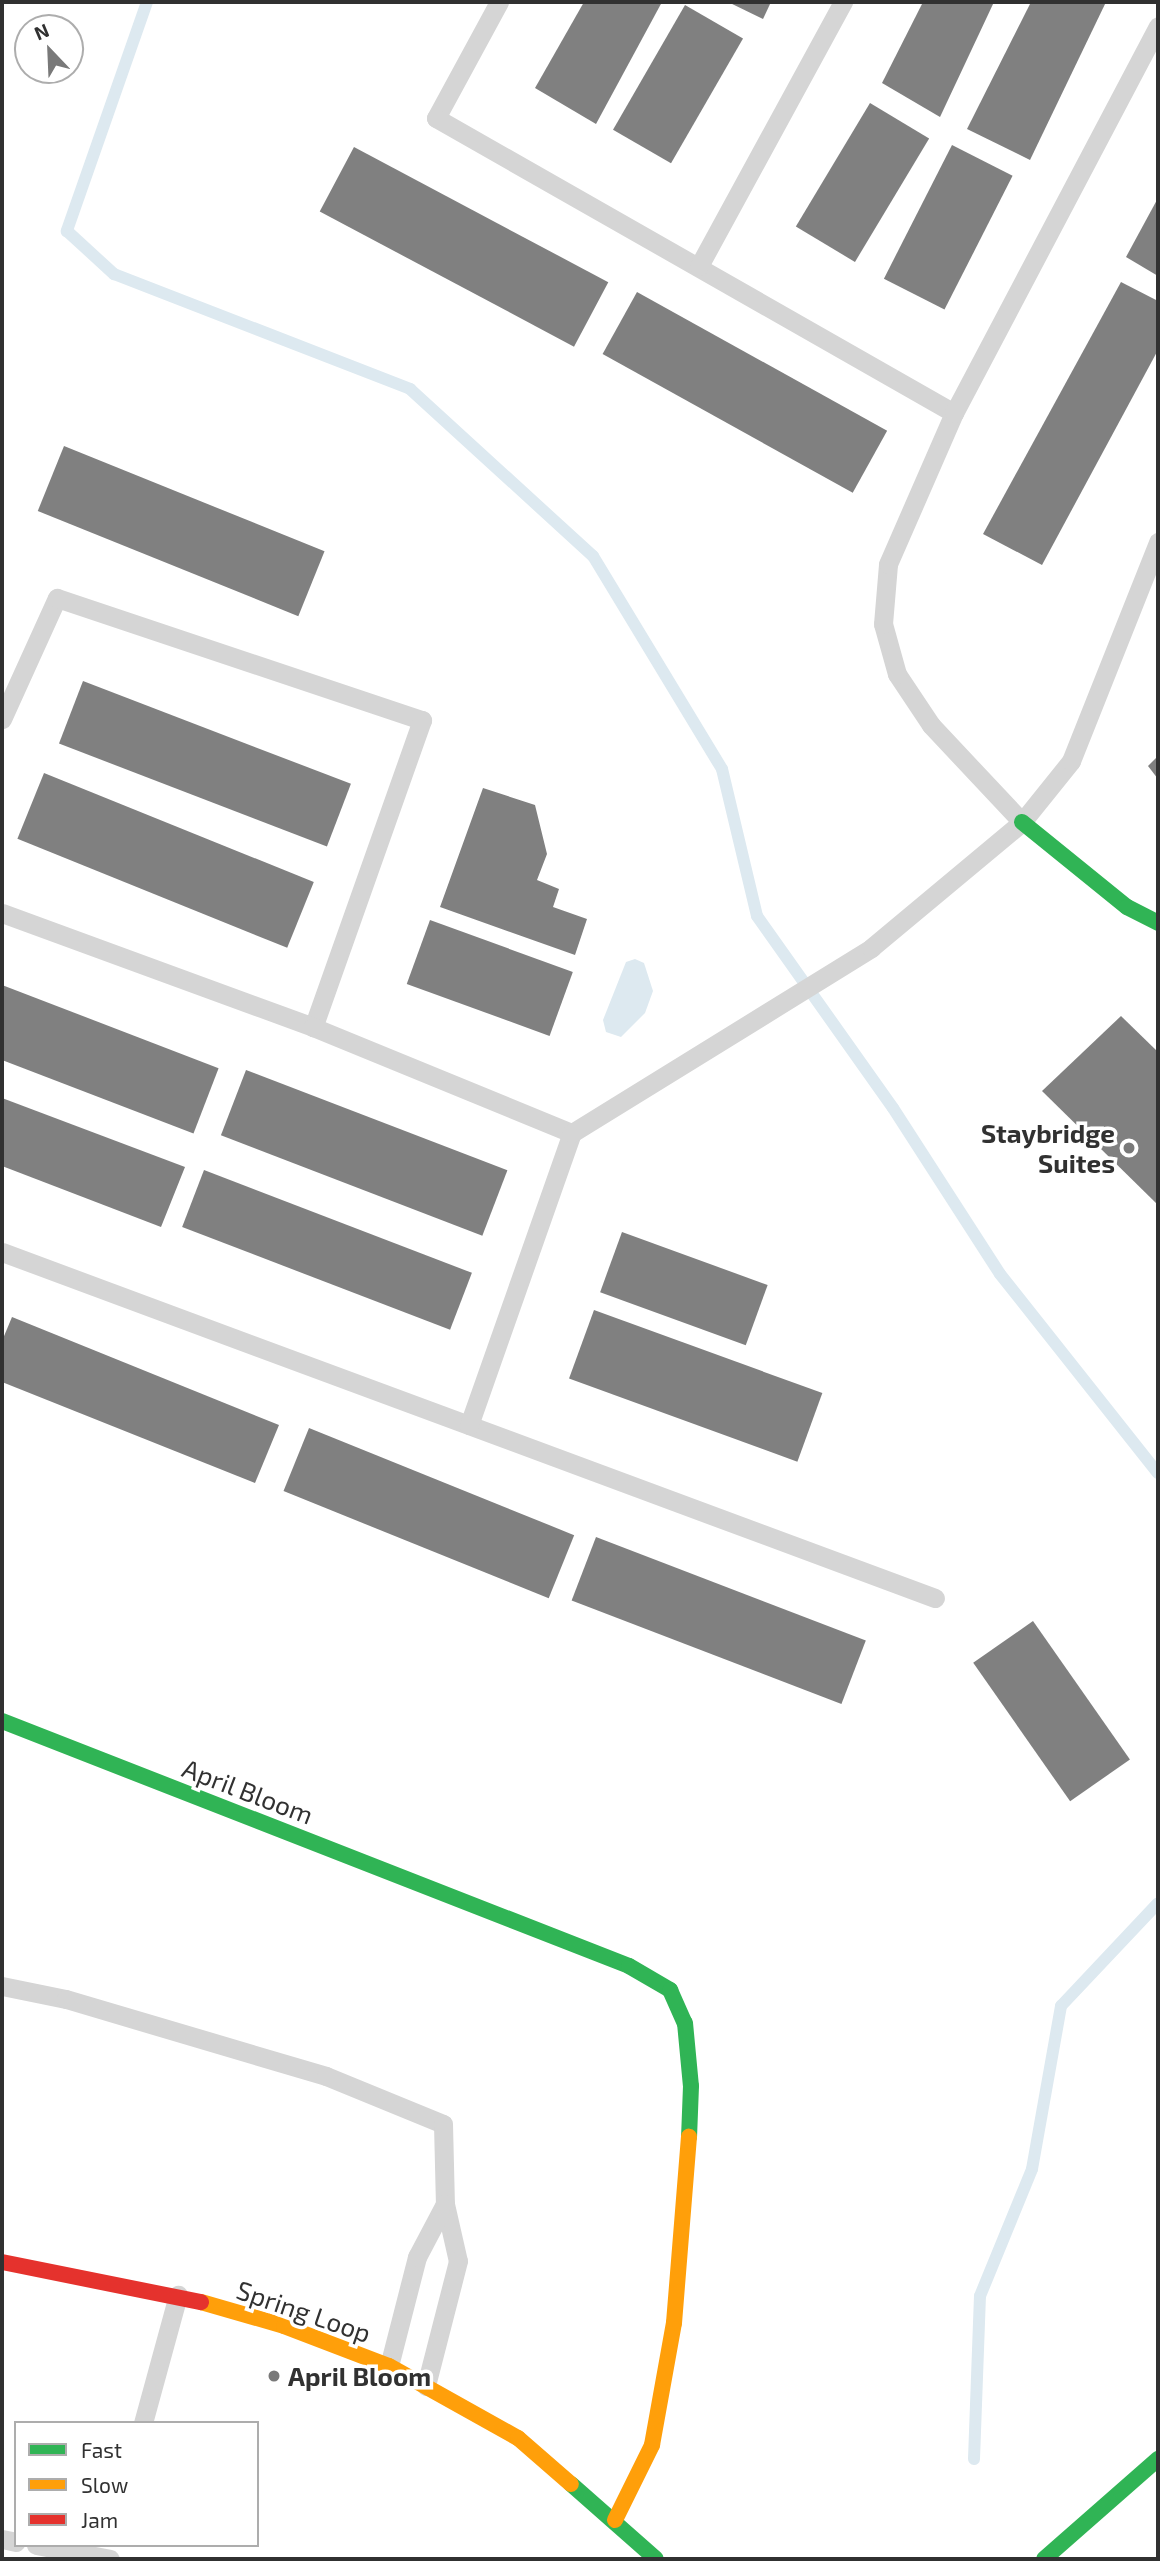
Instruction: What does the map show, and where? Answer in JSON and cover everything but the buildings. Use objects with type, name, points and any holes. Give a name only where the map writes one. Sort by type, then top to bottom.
[{"type":"street","points":[[1022,822],[1127,907],[1158,923]]},
{"type":"street","name":"April Bloom","points":[[2,1721],[629,1966],[670,1990],[685,2023],[691,2086],[686,2205],[674,2323],[652,2445],[615,2521]]},
{"type":"street","name":"Spring Loop","points":[[2,2262],[178,2295],[285,2326],[389,2367],[518,2438],[656,2559]]},
{"type":"street","points":[[1044,2559],[1158,2459]]},
{"type":"lane","points":[[499,2],[436,118],[954,413]]},
{"type":"lane","points":[[699,266],[843,2]]},
{"type":"lane","points":[[1022,822],[931,725],[897,674],[883,624],[888,564],[954,413],[1158,26]]},
{"type":"lane","points":[[469,1425],[572,1133],[871,948],[1022,822],[1070,761],[1158,542]]},
{"type":"lane","points":[[2,719],[57,598],[422,720],[313,1027]]},
{"type":"lane","points":[[2,913],[313,1027],[572,1133]]},
{"type":"lane","points":[[2,1252],[935,1598]]},
{"type":"lane","points":[[2,1986],[93,2007],[326,2076],[443,2124],[445,2204],[458,2261],[426,2386]]},
{"type":"lane","points":[[389,2367],[417,2257],[445,2204]]},
{"type":"lane","points":[[144,2421],[178,2295]]},
{"type":"lane","points":[[52,2547],[108,2554]]},
{"type":"shaded area","points":[[635,959],[644,963],[653,991],[645,1013],[621,1037],[606,1032],[603,1020],[626,962]]},
{"type":"waterway","points":[[147,2],[67,231],[114,274],[410,389],[593,556],[722,769],[757,916],[893,1108],[1000,1274],[1158,1473]]},
{"type":"waterway","points":[[974,2459],[980,2296],[1032,2169],[1061,2006],[1158,1903]]},
{"type":"traffic: fast","points":[[1022,822],[1127,907],[1158,923]]},
{"type":"traffic: fast","points":[[2,1721],[629,1966],[670,1990],[685,2023],[691,2086],[689,2137]]},
{"type":"traffic: fast","points":[[1044,2559],[1158,2459]]},
{"type":"traffic: fast","points":[[571,2484],[656,2559]]},
{"type":"traffic: slow","points":[[615,2520],[652,2445],[674,2323],[689,2137]]},
{"type":"traffic: slow","points":[[201,2302],[284,2326],[389,2366],[518,2438],[571,2484]]},
{"type":"traffic: jam","points":[[2,2262],[201,2302]]},
{"type":"place","name":"Staybridge Suites","points":[[1129,1148]]},
{"type":"place","name":"April Bloom","points":[[274,2376]]}]
